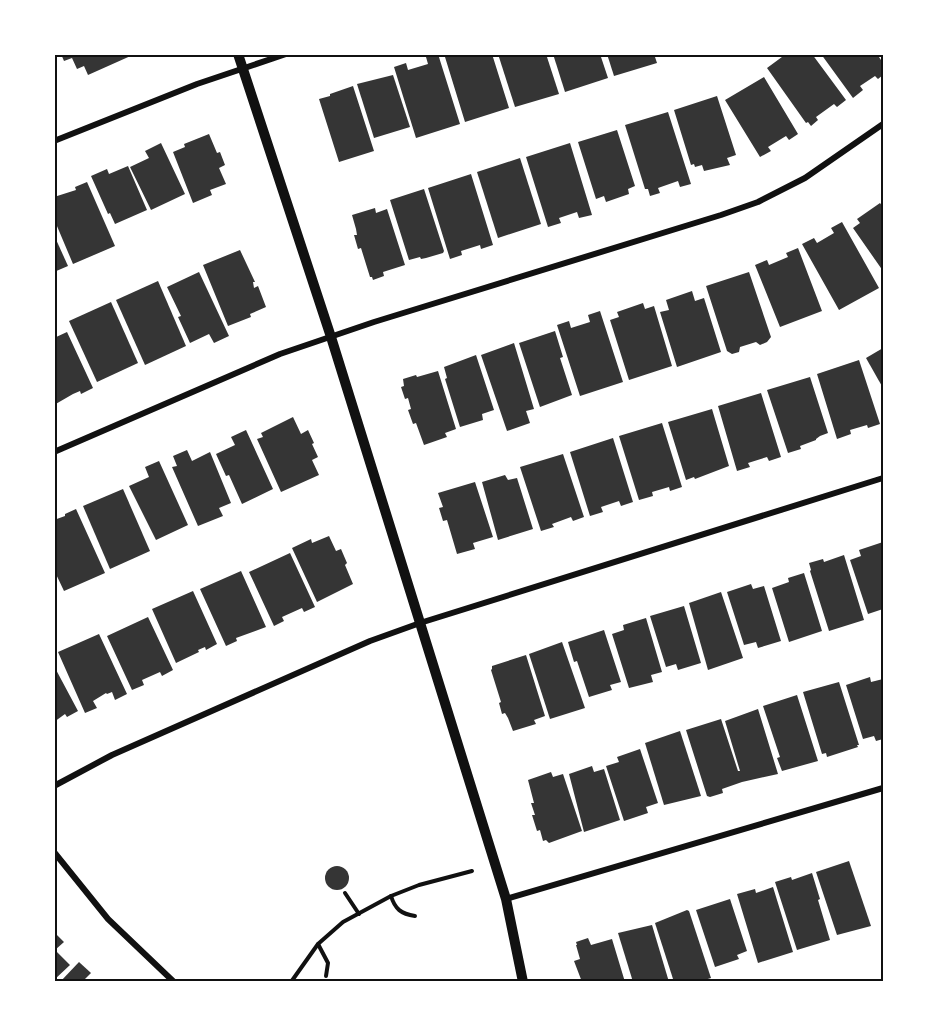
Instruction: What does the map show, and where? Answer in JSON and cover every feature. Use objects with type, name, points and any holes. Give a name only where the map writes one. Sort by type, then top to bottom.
[{"type":"street","points":[[238,54],[331,337],[507,899],[523,982]]},
{"type":"street","points":[[54,141],[242,68],[286,54]]},
{"type":"street","points":[[54,452],[280,354],[758,202],[805,178],[883,124]]},
{"type":"street","points":[[54,786],[122,750],[370,641],[420,623],[883,478]]},
{"type":"street","points":[[507,899],[883,788]]},
{"type":"street","points":[[54,852],[108,919],[174,982]]},
{"type":"path","points":[[291,982],[318,944],[343,922],[392,896],[419,885],[472,871]]},
{"type":"path","points":[[345,893],[359,914]]},
{"type":"path","points":[[392,896],[395,907],[415,916]]},
{"type":"path","points":[[318,944],[328,963],[326,976]]},
{"type":"building","points":[[61,54],[135,54],[88,75],[84,66],[77,69],[72,58],[64,61]]},
{"type":"building","points":[[438,54],[460,124],[416,138],[394,67],[406,63],[408,70],[428,64],[426,57]]},
{"type":"building","points":[[446,54],[492,54],[509,108],[465,122]]},
{"type":"building","points":[[498,54],[546,54],[559,94],[515,107]]},
{"type":"building","points":[[553,54],[600,54],[608,78],[565,92]]},
{"type":"building","points":[[607,54],[654,54],[657,63],[614,76]]},
{"type":"building","points":[[786,54],[812,54],[846,100],[837,107],[834,104],[816,117],[818,120],[811,126],[808,122],[806,123],[767,68]]},
{"type":"building","points":[[821,54],[877,54],[883,63],[883,75],[878,79],[875,76],[860,86],[863,90],[853,98]]},
{"type":"building","points":[[393,75],[410,127],[374,138],[357,84]]},
{"type":"building","points":[[764,77],[798,134],[789,140],[786,136],[768,147],[771,151],[760,157],[725,100]]},
{"type":"building","points":[[353,86],[374,151],[339,162],[319,99]]},
{"type":"building","points":[[717,96],[736,155],[727,158],[730,165],[704,171],[702,165],[695,167],[694,164],[691,165],[674,110]]},
{"type":"building","points":[[668,112],[691,184],[680,187],[678,181],[658,188],[660,193],[650,196],[648,189],[645,189],[625,125]]},
{"type":"building","points":[[617,130],[635,186],[628,189],[629,194],[606,202],[604,196],[596,199],[578,142]]},
{"type":"building","points":[[209,134],[225,165],[219,168],[226,184],[210,190],[212,195],[193,203],[173,152],[185,147],[184,144]]},
{"type":"building","points":[[161,143],[185,194],[151,210],[130,167],[149,158],[145,151]]},
{"type":"building","points":[[570,143],[592,215],[579,218],[577,212],[559,218],[561,223],[548,227],[526,157]]},
{"type":"building","points":[[520,158],[541,224],[498,238],[477,172]]},
{"type":"building","points":[[128,166],[147,210],[115,224],[91,176],[107,169],[109,174]]},
{"type":"building","points":[[471,174],[493,245],[481,249],[480,245],[461,251],[462,255],[450,259],[428,188]]},
{"type":"building","points":[[87,182],[115,246],[73,264],[54,219],[54,197],[76,190],[75,187]]},
{"type":"building","points":[[424,189],[444,251],[426,258],[409,260],[390,200]]},
{"type":"building","points":[[880,203],[883,207],[883,271],[853,228],[860,223],[857,219]]},
{"type":"building","points":[[375,208],[376,213],[387,209],[405,265],[383,272],[384,276],[373,280],[361,248],[358,249],[352,215]]},
{"type":"building","points":[[842,222],[879,288],[839,310],[802,244],[814,238],[817,243],[834,233],[831,228]]},
{"type":"building","points":[[54,235],[68,266],[54,272]]},
{"type":"building","points":[[798,248],[822,311],[780,327],[755,265],[767,260],[769,265],[788,257],[786,253]]},
{"type":"building","points":[[240,250],[255,282],[253,282],[254,288],[258,286],[266,307],[250,314],[251,317],[228,326],[203,265]]},
{"type":"building","points":[[199,272],[229,336],[214,343],[209,334],[190,343],[178,317],[181,316],[167,287]]},
{"type":"building","points":[[749,272],[771,337],[760,345],[756,342],[740,347],[739,352],[732,354],[727,351],[706,286]]},
{"type":"building","points":[[158,281],[186,346],[145,365],[116,300]]},
{"type":"building","points":[[692,291],[695,301],[704,298],[721,352],[677,367],[660,312],[669,310],[666,300]]},
{"type":"building","points":[[111,302],[138,363],[97,382],[69,321]]},
{"type":"building","points":[[643,303],[645,309],[654,306],[672,366],[629,380],[610,320],[619,317],[617,312]]},
{"type":"building","points":[[600,311],[623,382],[580,396],[557,325],[569,321],[571,328],[590,322],[588,315]]},
{"type":"building","points":[[555,331],[563,357],[560,358],[572,395],[540,407],[519,343]]},
{"type":"building","points":[[67,332],[93,388],[81,394],[80,391],[73,394],[54,405],[54,338]]},
{"type":"building","points":[[514,343],[534,409],[526,411],[530,423],[507,431],[481,355]]},
{"type":"building","points":[[883,348],[883,388],[866,358]]},
{"type":"building","points":[[476,355],[494,410],[482,414],[483,420],[460,427],[445,379],[447,378],[444,367]]},
{"type":"building","points":[[859,360],[880,424],[850,430],[851,434],[837,439],[817,374]]},
{"type":"building","points":[[438,371],[456,429],[445,433],[447,437],[424,445],[416,423],[413,424],[408,410],[411,409],[408,398],[405,399],[401,387],[404,386],[403,379]]},
{"type":"building","points":[[810,377],[828,433],[800,446],[801,449],[788,453],[767,390]]},
{"type":"building","points":[[761,393],[781,457],[769,461],[767,457],[748,463],[750,467],[737,471],[718,406]]},
{"type":"building","points":[[712,409],[729,466],[695,479],[694,477],[686,480],[668,422]]},
{"type":"building","points":[[293,417],[301,434],[308,430],[314,443],[312,444],[318,457],[312,460],[319,475],[281,492],[257,439],[263,437],[261,433]]},
{"type":"building","points":[[662,423],[682,487],[670,491],[669,487],[652,492],[653,496],[639,500],[619,436]]},
{"type":"building","points":[[246,430],[273,489],[242,504],[229,475],[226,476],[216,454],[235,445],[231,437]]},
{"type":"building","points":[[613,438],[633,502],[621,506],[619,501],[601,507],[603,512],[590,516],[570,452]]},
{"type":"building","points":[[187,450],[192,461],[210,452],[231,503],[219,508],[223,516],[198,526],[172,467],[177,466],[173,456]]},
{"type":"building","points":[[563,454],[584,517],[573,521],[571,517],[552,524],[554,527],[541,531],[520,467]]},
{"type":"building","points":[[159,461],[188,525],[156,540],[129,486],[149,477],[145,467]]},
{"type":"building","points":[[505,475],[508,480],[517,478],[533,529],[498,540],[482,482]]},
{"type":"building","points":[[475,482],[493,537],[473,543],[475,549],[457,554],[447,520],[443,521],[439,508],[443,507],[438,493]]},
{"type":"building","points":[[123,489],[150,551],[110,569],[83,506]]},
{"type":"building","points":[[76,509],[105,573],[64,591],[54,570],[54,520]]},
{"type":"building","points":[[329,536],[336,551],[341,549],[353,584],[317,602],[292,548],[311,539],[312,543]]},
{"type":"building","points":[[883,542],[883,609],[868,614],[850,560],[861,556],[859,550]]},
{"type":"building","points":[[290,553],[315,607],[304,612],[302,608],[282,617],[284,621],[274,626],[249,572]]},
{"type":"building","points":[[844,555],[864,620],[829,631],[809,563],[823,559],[824,562]]},
{"type":"building","points":[[241,571],[266,627],[236,638],[237,641],[226,646],[200,589]]},
{"type":"building","points":[[804,573],[822,631],[789,642],[772,588],[789,582],[788,578]]},
{"type":"building","points":[[751,584],[753,589],[764,586],[781,641],[758,648],[756,642],[744,645],[727,592]]},
{"type":"building","points":[[193,591],[217,644],[206,650],[205,647],[198,650],[199,652],[176,663],[152,609]]},
{"type":"building","points":[[721,592],[743,658],[708,670],[689,603]]},
{"type":"building","points":[[684,606],[701,663],[678,670],[676,664],[666,667],[650,616]]},
{"type":"building","points":[[148,617],[173,670],[162,676],[160,672],[142,680],[144,685],[132,690],[107,636]]},
{"type":"building","points":[[646,618],[662,672],[651,675],[653,682],[629,688],[612,634],[624,630],[623,625]]},
{"type":"building","points":[[604,630],[621,682],[610,685],[612,690],[589,697],[568,642]]},
{"type":"building","points":[[99,634],[127,694],[115,700],[112,692],[106,693],[93,701],[97,708],[85,713],[58,652]]},
{"type":"building","points":[[562,642],[585,708],[550,719],[529,654]]},
{"type":"building","points":[[526,655],[545,716],[534,720],[536,724],[513,731],[505,713],[502,714],[499,703],[501,702],[491,670],[492,666]]},
{"type":"building","points":[[54,666],[78,711],[67,717],[65,714],[54,722]]},
{"type":"building","points":[[870,677],[871,682],[883,679],[883,739],[876,741],[874,736],[863,739],[846,685]]},
{"type":"building","points":[[839,682],[859,745],[827,757],[826,753],[822,754],[803,692]]},
{"type":"building","points":[[797,695],[818,761],[782,771],[777,758],[780,757],[763,706]]},
{"type":"building","points":[[758,709],[778,774],[742,782],[722,789],[723,793],[707,796],[686,730],[721,719],[738,771],[740,771],[725,721]]},
{"type":"building","points":[[680,731],[701,796],[664,805],[645,743]]},
{"type":"building","points":[[640,749],[658,803],[646,807],[648,813],[624,821],[606,766],[619,762],[617,757]]},
{"type":"building","points":[[592,766],[594,772],[604,769],[620,820],[584,832],[569,774]]},
{"type":"building","points":[[551,772],[553,777],[563,774],[582,831],[549,843],[546,840],[543,841],[540,830],[537,831],[532,815],[535,815],[531,803],[534,803],[528,780]]},
{"type":"building","points":[[849,861],[871,926],[837,935],[816,872]]},
{"type":"building","points":[[337,866],[346,869],[349,878],[346,887],[337,890],[328,887],[325,878],[328,869]]},
{"type":"building","points":[[812,873],[830,940],[797,950],[775,882],[791,877],[792,880]]},
{"type":"building","points":[[773,887],[793,952],[758,963],[737,894],[755,889],[756,893]]},
{"type":"building","points":[[730,899],[747,951],[737,955],[739,959],[715,967],[696,910]]},
{"type":"building","points":[[687,910],[711,978],[698,982],[674,982],[655,923]]},
{"type":"building","points":[[652,925],[669,982],[633,982],[618,933]]},
{"type":"building","points":[[54,932],[64,942],[55,950],[70,965],[54,980]]},
{"type":"building","points":[[588,938],[591,945],[612,939],[625,982],[582,982],[574,961],[580,959],[576,942]]},
{"type":"building","points":[[79,962],[91,973],[82,982],[60,982]]}]
